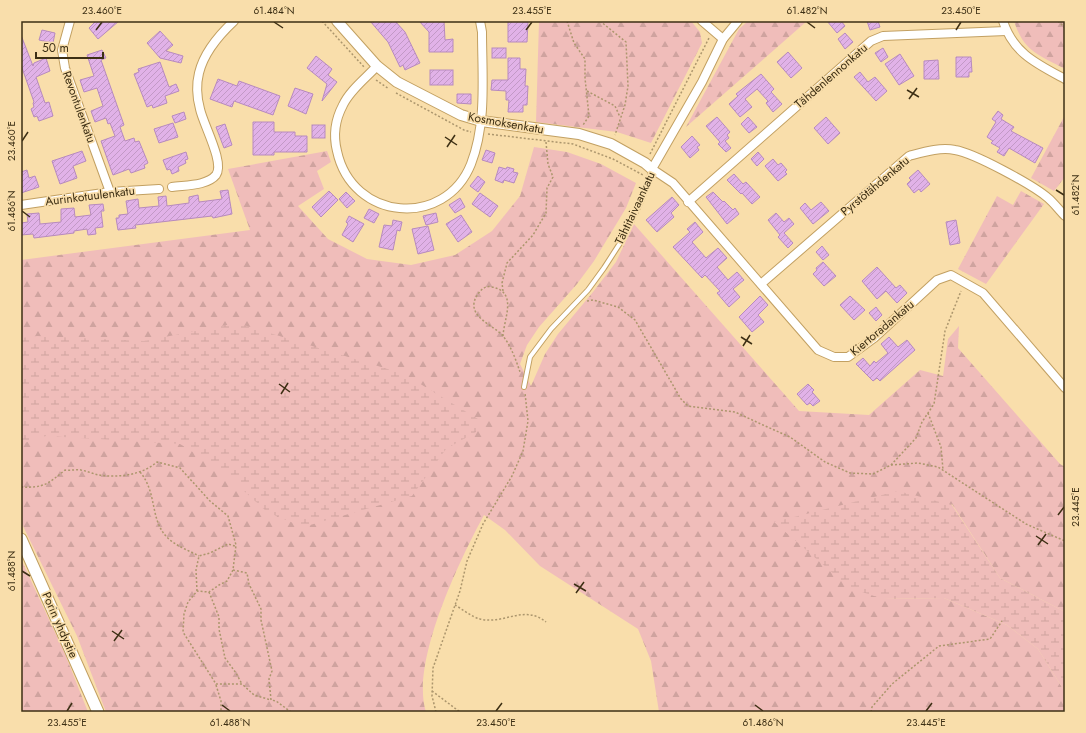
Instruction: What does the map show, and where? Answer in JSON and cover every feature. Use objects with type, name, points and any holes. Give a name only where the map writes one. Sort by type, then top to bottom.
[{"type":"main road","name":"Porin yhdystie","points":[[21,539],[98,712]]},
{"type":"street","name":"Revontulenkatu","points":[[70,21],[62,50],[65,68],[110,192]]},
{"type":"street","points":[[172,187],[209,181],[216,176],[219,169],[218,159],[200,110],[197,89],[199,73],[204,57],[222,32],[234,21]]},
{"type":"street","name":"Kosmoksenkatu","points":[[337,21],[377,66],[397,82],[461,115],[481,122],[579,134],[611,144],[649,166]]},
{"type":"street","points":[[377,66],[343,103],[335,123],[335,142],[339,162],[347,179],[367,197],[378,204],[391,207],[416,208],[440,200],[459,184],[470,165],[481,122],[482,32],[480,21]]},
{"type":"street","points":[[702,21],[712,32],[723,39]]},
{"type":"street","name":"Tähtitaivaankatu","points":[[649,166],[702,82],[723,39],[738,21]]},
{"type":"street","points":[[1003,21],[1006,31],[1014,46],[1025,55],[1065,79]]},
{"type":"street","name":"Tähdenlennonkatu","points":[[688,202],[871,41],[883,36],[1006,31]]},
{"type":"street","name":"Pyrstötähdenkatu","points":[[761,284],[910,156],[928,150],[955,150],[972,155],[1030,186],[1048,198],[1065,216]]},
{"type":"street","name":"Kiertoradankatu","points":[[649,166],[673,183],[818,350],[834,357],[848,358],[875,337],[937,280],[951,275],[983,294],[1065,388]]},
{"type":"street","name":"Aurinkotuulenkatu","points":[[21,204],[110,192],[159,188]]},
{"type":"lane","name":"Tähtitaivaankatu","points":[[524,387],[530,357],[551,329],[577,302],[604,268],[624,236],[642,199],[649,166]]},
{"type":"path","points":[[567,21],[574,43],[585,59],[587,91],[588,116],[573,144]]},
{"type":"path","points":[[600,21],[626,42],[628,86],[625,105],[617,132],[611,144]]},
{"type":"path","points":[[1058,21],[1065,28]]},
{"type":"path","points":[[649,166],[712,32]]},
{"type":"path","points":[[587,91],[615,106],[620,118]]},
{"type":"path","points":[[503,291],[502,283],[507,263],[533,235],[546,213],[547,188],[553,177],[548,164],[546,142]]},
{"type":"path","points":[[891,465],[916,438],[934,404],[945,331],[965,282]]},
{"type":"path","points":[[436,712],[432,691],[433,668],[455,605],[467,561],[483,524],[512,476],[523,451],[528,421],[524,387],[516,360],[503,336],[480,318],[475,310],[474,300],[483,288],[489,286],[503,291],[508,297],[503,336]]},
{"type":"path","points":[[577,302],[593,300],[618,307],[635,320],[681,399],[688,406],[735,412],[790,437],[825,462],[850,474],[873,474],[891,465],[918,462],[938,467],[1026,524],[1065,541]]},
{"type":"path","points":[[928,413],[941,447],[943,470]]},
{"type":"path","points":[[21,487],[38,488],[52,481],[65,470],[80,470],[99,475],[128,475],[151,468],[157,462],[180,468],[210,501],[228,516],[235,546],[233,570],[227,581],[219,584],[209,592],[196,591]]},
{"type":"path","points":[[140,472],[151,488],[158,523],[165,535],[175,543],[199,556],[210,553],[228,544],[235,546]]},
{"type":"path","points":[[199,556],[196,570],[196,591],[188,602],[184,614],[182,632],[216,684],[221,701],[221,712]]},
{"type":"path","points":[[233,570],[247,573],[249,584],[261,609],[261,620],[272,671],[269,679],[271,700]]},
{"type":"path","points":[[209,592],[218,617],[225,658],[242,684],[254,695],[276,701],[291,712]]},
{"type":"path","points":[[455,605],[478,619],[493,620],[527,613],[538,615],[546,622]]},
{"type":"path","points":[[871,712],[872,707],[892,684],[939,646],[990,639],[1002,621]]},
{"type":"path","points":[[216,684],[242,684]]},
{"type":"path","points":[[432,691],[460,712]]},
{"type":"green space","points":[[539,21],[691,21],[700,32],[702,43],[651,143],[617,132],[536,122]]},
{"type":"green space","points":[[748,21],[807,21],[686,127],[739,29]]},
{"type":"green space","points":[[1014,21],[1065,21],[1065,69],[1027,46],[1022,39]]},
{"type":"green space","points":[[1065,115],[1065,177],[1054,191],[1031,178]]},
{"type":"green space","points":[[534,147],[567,152],[601,164],[636,183],[626,208],[594,261],[577,284],[539,327],[527,345],[520,364],[531,386],[545,354],[558,334],[616,262],[634,224],[799,411],[869,415],[920,370],[943,376],[948,339],[959,326],[958,348],[1060,464],[1065,467],[1065,612],[1000,578],[952,504],[883,599],[944,598],[1007,625],[1038,649],[1065,692],[1065,712],[659,712],[651,661],[638,629],[540,566],[505,530],[484,515],[451,584],[431,640],[425,667],[423,691],[426,712],[106,712],[77,636],[21,522],[21,260],[250,230],[228,169],[327,151],[331,162],[317,171],[324,189],[298,206],[328,239],[367,259],[411,265],[455,255],[492,231],[520,196]]},
{"type":"green space","points":[[1021,191],[1044,204],[986,284],[958,269],[997,196],[1013,205]]},
{"type":"green space","points":[[237,323],[404,374],[478,419],[476,432],[446,449],[412,496],[303,527],[267,512],[218,467],[180,444],[46,436],[21,444],[21,338],[37,336],[144,341]]},
{"type":"green space","points":[[898,491],[952,505],[1000,578],[1065,612],[1065,692],[1038,649],[1007,625],[944,598],[883,599],[850,588],[774,522]]},
{"type":"green space","points":[[21,559],[65,654],[88,712],[21,712]]},
{"type":"building","points":[[96,21],[119,21],[98,39],[89,28]]},
{"type":"building","points":[[370,21],[395,21],[405,32],[420,63],[405,70],[403,65],[400,67],[388,42]]},
{"type":"building","points":[[419,21],[444,21],[445,40],[453,39],[453,52],[429,52],[429,32]]},
{"type":"building","points":[[508,21],[528,22],[527,42],[508,42]]},
{"type":"building","points":[[827,21],[841,21],[845,26],[837,33]]},
{"type":"building","points":[[867,21],[878,21],[880,27],[870,30]]},
{"type":"building","points":[[42,30],[55,33],[53,43],[39,40]]},
{"type":"building","points":[[160,31],[173,45],[166,51],[183,56],[181,63],[160,58],[147,43]]},
{"type":"building","points":[[845,33],[853,42],[845,49],[838,39]]},
{"type":"building","points":[[21,35],[33,66],[34,63],[46,58],[50,71],[36,77],[45,103],[49,102],[53,116],[39,121],[37,116],[34,117],[31,109],[34,107],[34,102],[21,65]]},
{"type":"building","points":[[492,48],[506,48],[506,58],[492,58]]},
{"type":"building","points":[[883,48],[888,57],[881,62],[875,53]]},
{"type":"building","points":[[102,50],[106,58],[101,60],[124,125],[120,127],[125,141],[134,138],[135,142],[139,141],[148,163],[144,165],[145,168],[131,173],[129,169],[113,175],[101,141],[115,136],[110,123],[108,124],[106,118],[95,122],[91,111],[103,106],[97,88],[84,92],[80,80],[94,76],[87,55]]},
{"type":"building","points":[[788,52],[802,68],[791,78],[777,62]]},
{"type":"building","points":[[900,54],[914,76],[899,85],[885,64]]},
{"type":"building","points":[[316,56],[332,69],[328,75],[337,82],[322,101],[327,84],[307,68]]},
{"type":"building","points":[[956,57],[971,57],[972,72],[969,72],[969,77],[956,77]]},
{"type":"building","points":[[508,58],[520,58],[520,69],[526,69],[525,86],[528,86],[527,105],[523,105],[523,112],[508,112],[509,100],[506,100],[506,91],[491,90],[492,80],[508,80]]},
{"type":"building","points":[[938,60],[939,79],[924,79],[924,61]]},
{"type":"building","points":[[160,62],[169,87],[176,84],[179,91],[165,96],[167,103],[153,108],[152,105],[147,107],[134,74],[139,72],[138,69]]},
{"type":"building","points":[[430,70],[453,70],[453,85],[430,85]]},
{"type":"building","points":[[860,72],[868,82],[875,77],[887,91],[876,101],[854,77]]},
{"type":"building","points":[[761,74],[774,89],[771,92],[782,104],[773,112],[766,103],[768,101],[757,89],[745,99],[752,107],[740,117],[729,104],[738,96],[736,94]]},
{"type":"building","points":[[218,79],[237,86],[239,81],[280,96],[273,115],[234,101],[232,107],[210,99]]},
{"type":"building","points":[[295,88],[313,94],[306,114],[288,106]]},
{"type":"building","points":[[457,94],[471,94],[471,104],[457,103]]},
{"type":"building","points":[[998,111],[1003,115],[1001,119],[1014,127],[1011,131],[1043,148],[1035,163],[1009,148],[1004,156],[997,152],[1000,148],[991,143],[993,141],[987,137],[996,122],[992,119]]},
{"type":"building","points":[[184,112],[186,119],[175,123],[172,116]]},
{"type":"building","points":[[717,117],[730,132],[727,135],[729,138],[725,141],[731,148],[726,152],[718,144],[720,142],[706,126]]},
{"type":"building","points":[[748,117],[757,127],[749,133],[741,124]]},
{"type":"building","points":[[826,117],[840,133],[828,144],[814,128]]},
{"type":"building","points":[[253,122],[274,122],[274,132],[295,132],[295,136],[307,136],[307,152],[274,152],[274,155],[253,155]]},
{"type":"building","points":[[173,123],[178,137],[159,143],[154,129]]},
{"type":"building","points":[[225,124],[232,145],[224,148],[216,127]]},
{"type":"building","points":[[312,125],[325,125],[325,138],[312,138]]},
{"type":"building","points":[[692,136],[700,145],[697,147],[699,150],[690,158],[681,147]]},
{"type":"building","points":[[486,150],[495,153],[492,163],[482,160]]},
{"type":"building","points":[[82,151],[86,161],[73,166],[77,178],[60,184],[52,161]]},
{"type":"building","points":[[186,152],[188,159],[185,160],[186,163],[178,167],[179,171],[172,174],[170,169],[167,170],[163,160]]},
{"type":"building","points":[[758,152],[764,159],[757,166],[751,159]]},
{"type":"building","points":[[773,159],[778,165],[781,163],[787,170],[785,172],[787,174],[778,181],[765,166]]},
{"type":"building","points":[[499,167],[514,169],[513,172],[518,173],[514,183],[504,180],[503,183],[495,180]]},
{"type":"building","points":[[27,170],[29,178],[35,176],[39,187],[21,193],[21,172]]},
{"type":"building","points":[[918,170],[930,184],[921,192],[919,189],[914,193],[907,184],[911,180],[909,178]]},
{"type":"building","points":[[734,174],[743,184],[746,182],[760,197],[752,204],[727,180]]},
{"type":"building","points":[[478,176],[485,182],[478,192],[470,186]]},
{"type":"building","points":[[228,190],[232,214],[213,218],[212,216],[135,225],[136,228],[118,230],[116,218],[119,218],[119,215],[128,214],[126,201],[138,199],[139,208],[159,206],[158,197],[166,196],[167,206],[189,203],[189,197],[198,195],[199,202],[222,199],[220,191]]},
{"type":"building","points":[[329,191],[338,200],[321,217],[312,207]]},
{"type":"building","points":[[346,192],[355,201],[347,208],[339,199]]},
{"type":"building","points":[[713,192],[733,210],[735,208],[739,214],[727,224],[706,197]]},
{"type":"building","points":[[480,193],[498,206],[490,217],[472,204]]},
{"type":"building","points":[[672,197],[679,205],[671,213],[674,217],[657,232],[646,220]]},
{"type":"building","points":[[460,198],[465,207],[455,213],[449,205]]},
{"type":"building","points":[[821,202],[829,211],[813,224],[800,208],[805,203],[811,210]]},
{"type":"building","points":[[103,204],[104,211],[101,211],[103,227],[95,228],[96,234],[88,235],[87,229],[74,231],[74,233],[34,238],[33,234],[21,235],[21,223],[28,222],[27,214],[39,213],[40,224],[61,222],[61,209],[74,208],[75,217],[91,215],[89,205]]},
{"type":"building","points":[[369,209],[379,214],[374,223],[364,218]]},
{"type":"building","points":[[436,213],[438,222],[426,225],[423,216]]},
{"type":"building","points":[[776,213],[784,222],[789,218],[794,224],[784,233],[793,243],[788,248],[778,237],[780,235],[768,220]]},
{"type":"building","points":[[461,215],[472,232],[458,242],[446,224]]},
{"type":"building","points":[[349,216],[364,224],[353,242],[342,235],[348,224],[346,222]]},
{"type":"building","points":[[393,220],[402,222],[400,231],[397,230],[393,250],[379,247],[384,225],[392,226]]},
{"type":"building","points":[[956,220],[960,243],[950,245],[946,222]]},
{"type":"building","points":[[695,222],[703,232],[692,242],[706,258],[718,248],[727,258],[717,267],[728,280],[737,272],[744,280],[733,289],[740,297],[729,307],[717,293],[720,291],[705,275],[702,278],[673,247],[690,232],[687,229]]},
{"type":"building","points":[[428,226],[434,250],[418,254],[412,229]]},
{"type":"building","points":[[822,246],[829,255],[823,260],[816,252]]},
{"type":"building","points":[[823,262],[836,276],[824,286],[813,274],[817,270],[816,268]]},
{"type":"building","points":[[877,267],[896,288],[900,285],[907,293],[897,303],[886,291],[877,299],[862,281]]},
{"type":"building","points":[[760,296],[768,305],[758,315],[764,322],[752,332],[739,317]]},
{"type":"building","points":[[850,296],[865,310],[854,320],[840,305]]},
{"type":"building","points":[[876,307],[882,315],[876,321],[869,313]]},
{"type":"building","points":[[889,337],[898,347],[907,340],[915,350],[880,381],[877,378],[873,381],[856,364],[863,358],[870,366],[874,361],[876,363],[888,353],[881,344]]},
{"type":"building","points":[[808,384],[814,390],[812,392],[820,401],[813,406],[810,403],[807,405],[797,394]]}]
